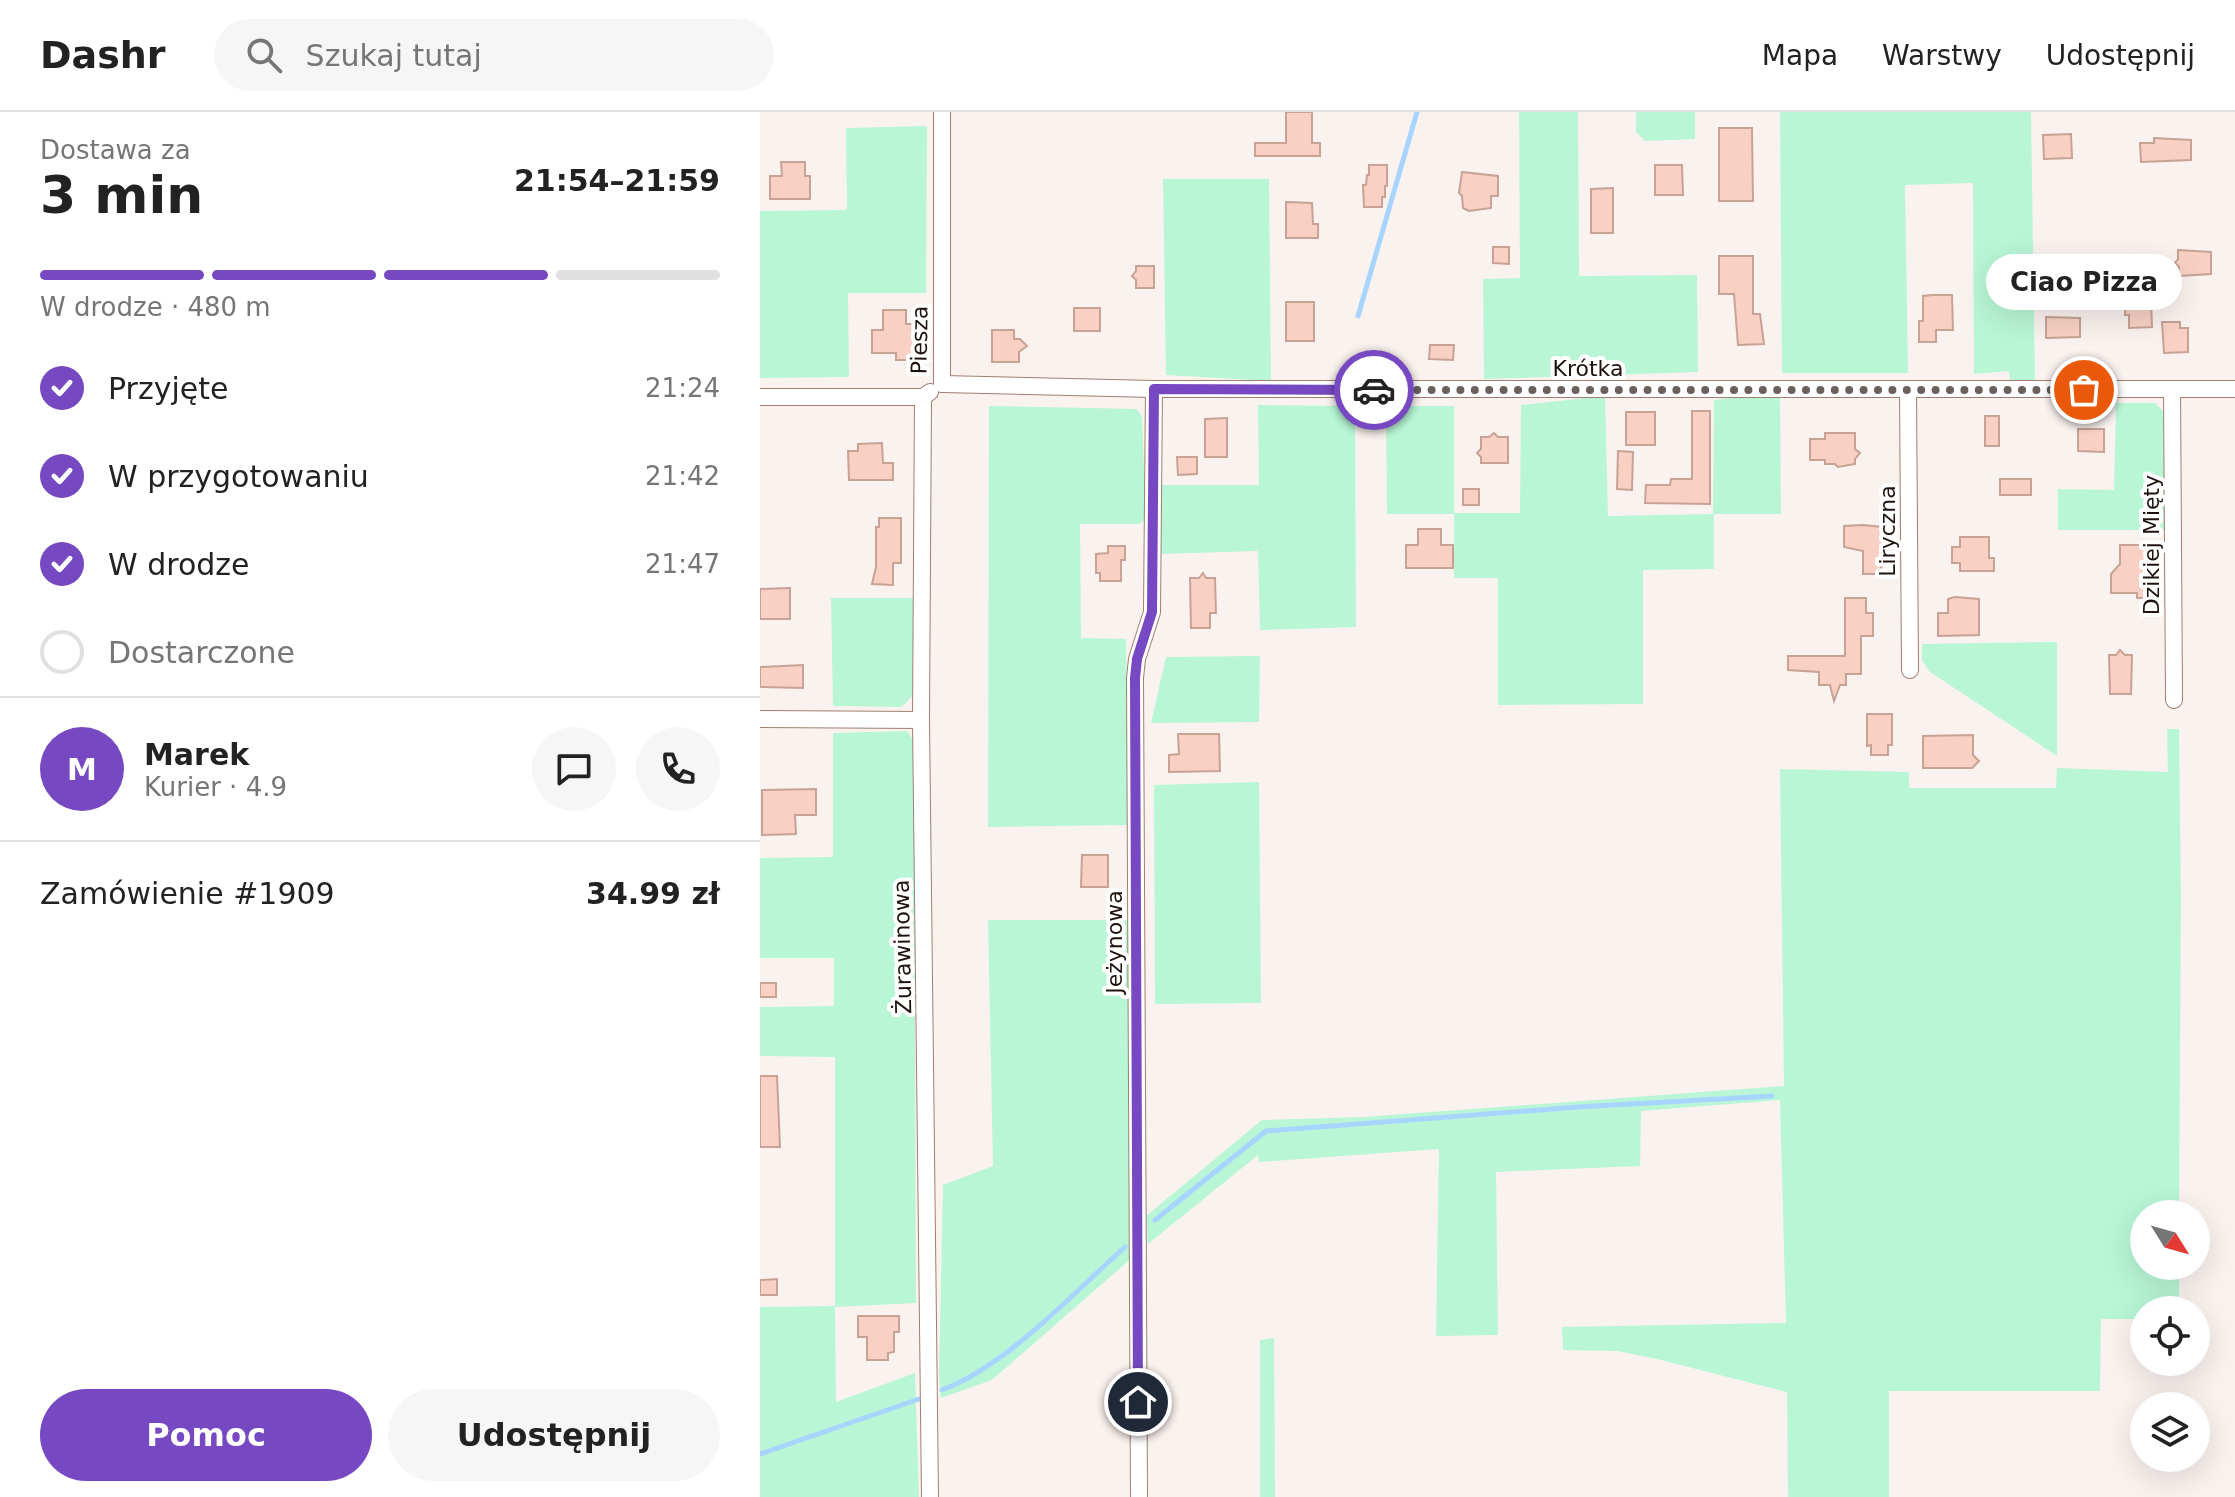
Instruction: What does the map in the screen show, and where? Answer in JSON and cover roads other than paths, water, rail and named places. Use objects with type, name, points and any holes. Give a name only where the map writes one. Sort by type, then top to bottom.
[{"type":"street","name":"Piesza","points":[[760,397],[923,397],[942,384],[942,112]]},
{"type":"street","name":"Krótka","points":[[942,384],[1154,389],[2235,389]]},
{"type":"street","name":"Jeżynowa","points":[[1139,1497],[1135,678],[1137,659],[1152,612],[1154,389]]},
{"type":"street","name":"Dzikiej Mięty","points":[[2172,389],[2174,700]]},
{"type":"street","name":"Liryczna","points":[[1908,391],[1910,670]]},
{"type":"street","name":"Żurawinowa","points":[[923,397],[921,720],[930,1497]]},
{"type":"street","points":[[760,719],[921,720]]},
{"type":"waterway","points":[[1358,316],[1417,112]]},
{"type":"waterway","points":[[1155,1220],[1266,1131],[1578,1107],[1772,1096]]},
{"type":"waterway","points":[[942,1390],[967,1379],[1015,1346],[1125,1247]]},
{"type":"waterway","points":[[760,1454],[919,1399]]},
{"type":"place","name":"Ciao Pizza","points":[[2084,390]]}]
